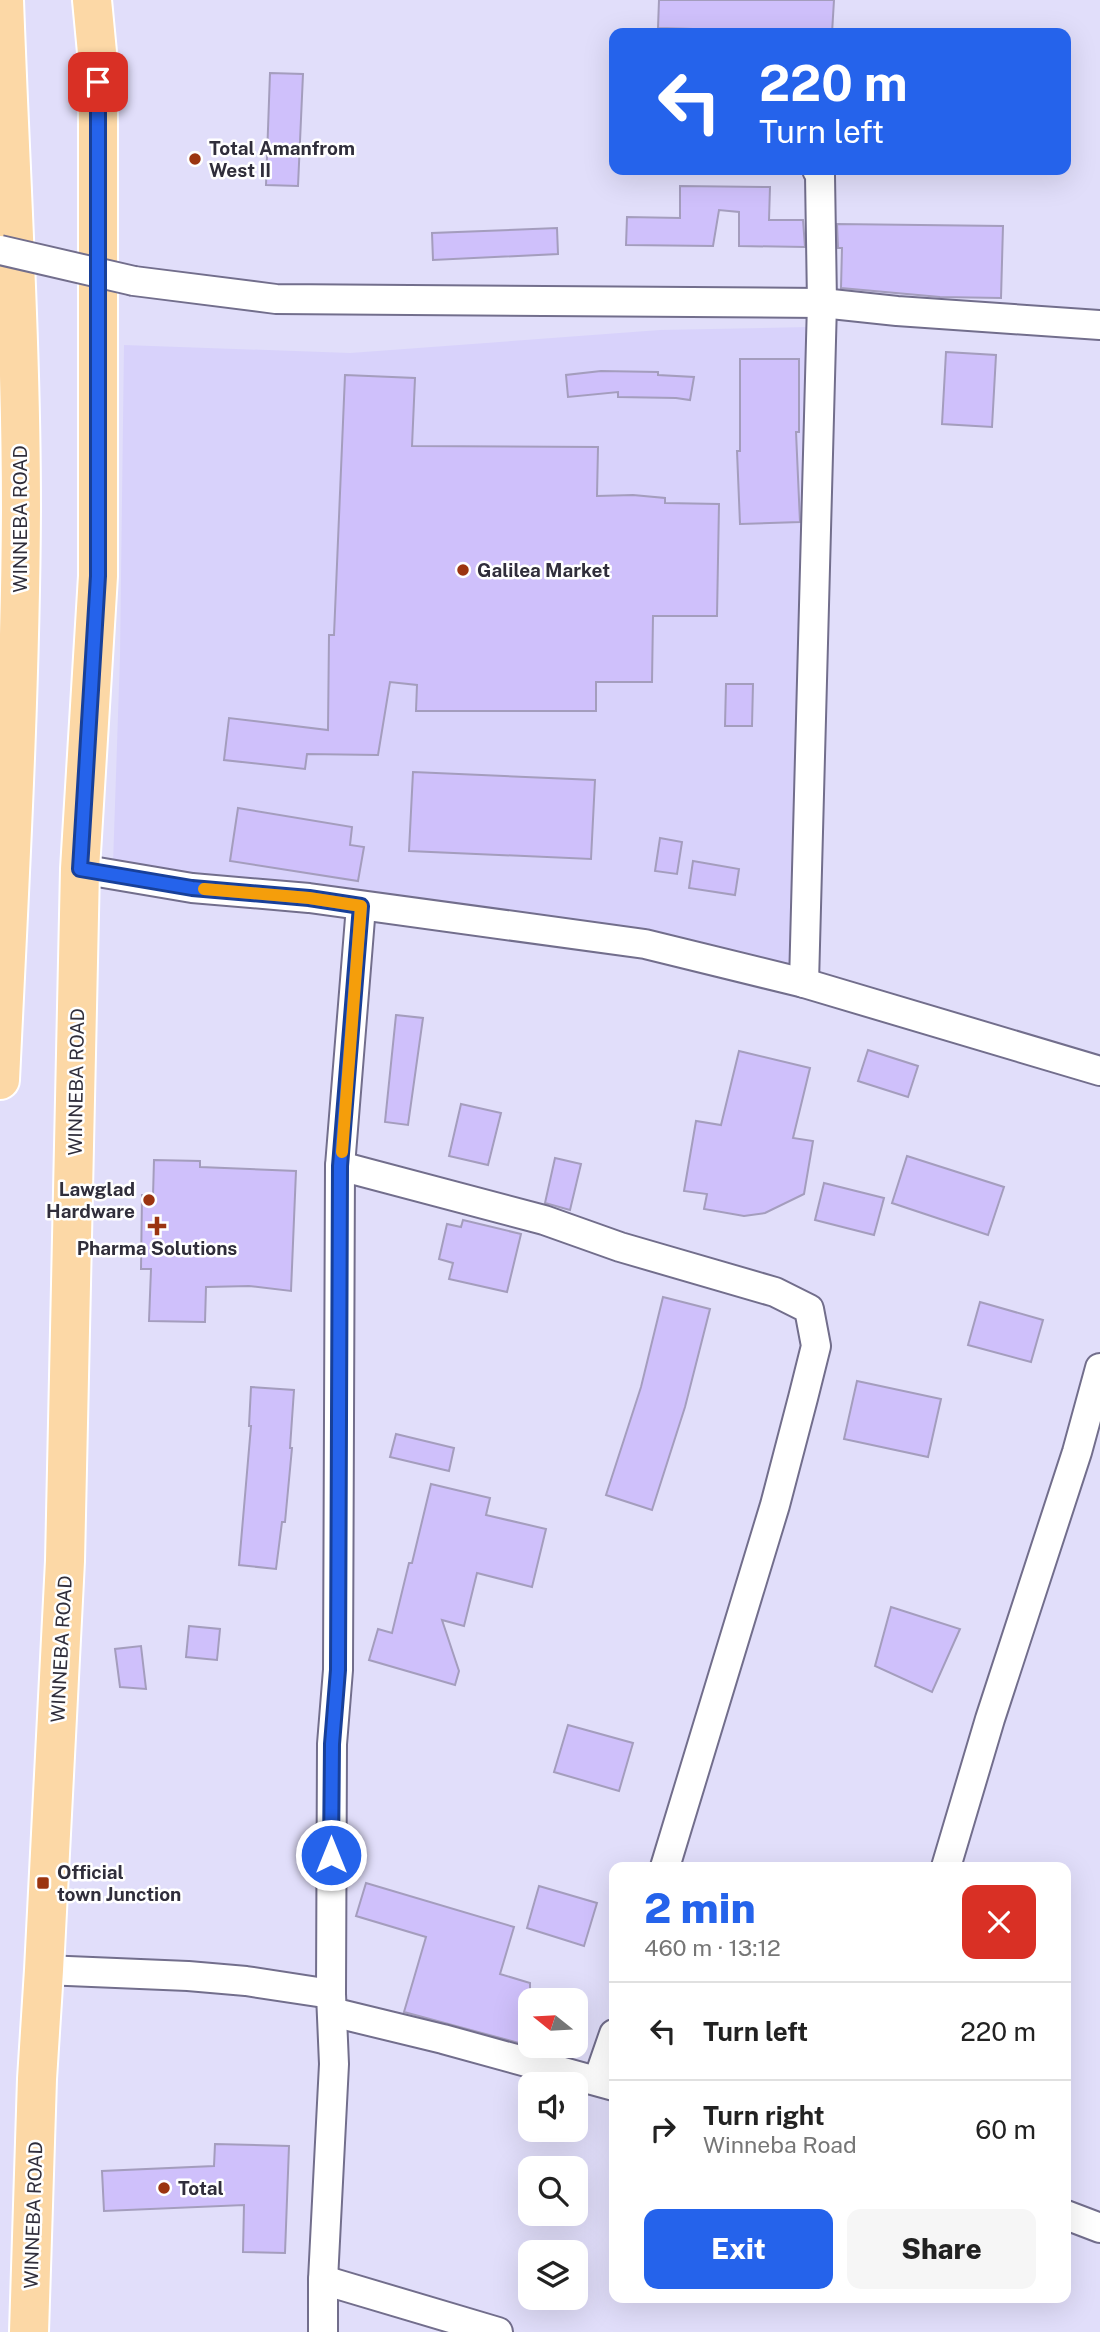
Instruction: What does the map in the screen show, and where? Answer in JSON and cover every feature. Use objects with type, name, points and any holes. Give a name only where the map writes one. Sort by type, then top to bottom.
[{"type":"highway","name":"WINNEBA ROAD","points":[[0,1080],[9,730],[10,512],[19,362],[4,0]]},
{"type":"highway","name":"WINNEBA ROAD","points":[[29,2332],[37,2079],[66,1547],[80,869],[98,576],[98,63],[92,0]]},
{"type":"street","points":[[804,983],[822,303],[820,175]]},
{"type":"street","points":[[0,250],[134,281],[276,299],[822,303],[1100,325]]},
{"type":"street","points":[[80,869],[192,888],[309,898],[645,944],[804,983],[1100,1071]]},
{"type":"street","points":[[323,2332],[323,2280],[334,2064],[332,1744],[338,1670],[340,1166],[361,906]]},
{"type":"street","points":[[340,1166],[544,1220],[620,1247],[775,1292],[809,1309],[816,1346],[803,1398],[775,1505],[667,1862]]},
{"type":"street","points":[[947,1862],[990,1719],[1077,1452],[1100,1368]]},
{"type":"street","points":[[44,1970],[246,1981],[332,2003],[443,2039],[606,2083],[609,2065]]},
{"type":"street","points":[[1071,2217],[1100,2227]]},
{"type":"street","points":[[323,2280],[498,2332]]},
{"type":"shaded area","name":"Galilea Market","points":[[808,327],[798,969],[113,864],[120,656],[124,345],[350,353],[660,330]]},
{"type":"building","points":[[659,0],[834,0],[832,28],[658,28]]},
{"type":"building","points":[[270,73],[303,74],[298,186],[266,185]]},
{"type":"building","points":[[680,186],[770,187],[769,220],[803,220],[805,247],[739,246],[739,212],[719,210],[713,246],[626,245],[627,217],[680,218]]},
{"type":"building","points":[[837,224],[1003,226],[1001,298],[940,297],[841,288],[842,248],[838,248]]},
{"type":"building","points":[[557,228],[558,254],[433,260],[432,233]]},
{"type":"building","points":[[946,352],[996,355],[992,427],[942,424]]},
{"type":"building","points":[[740,359],[799,359],[799,432],[796,432],[800,522],[740,524],[737,451],[740,451]]},
{"type":"building","points":[[601,371],[658,372],[658,375],[694,377],[690,400],[618,397],[618,392],[568,397],[566,375]]},
{"type":"building","points":[[345,375],[415,378],[412,446],[598,447],[597,496],[633,495],[665,498],[665,503],[719,504],[717,616],[653,616],[652,682],[596,682],[596,711],[416,711],[417,685],[390,682],[378,755],[307,754],[305,769],[224,760],[229,718],[328,730],[329,635],[334,635]]},
{"type":"building","points":[[726,684],[753,684],[752,726],[725,726]]},
{"type":"building","points":[[413,772],[595,780],[591,859],[409,851]]},
{"type":"building","points":[[238,808],[352,827],[350,845],[364,847],[358,881],[230,861]]},
{"type":"building","points":[[660,838],[682,842],[677,874],[655,871]]},
{"type":"building","points":[[693,861],[739,869],[735,895],[689,888]]},
{"type":"building","points":[[396,1015],[423,1018],[408,1125],[385,1122]]},
{"type":"building","points":[[868,1050],[918,1066],[908,1097],[858,1081]]},
{"type":"building","points":[[739,1051],[810,1068],[793,1138],[813,1141],[804,1194],[765,1213],[744,1216],[704,1209],[707,1194],[684,1191],[696,1121],[721,1125]]},
{"type":"building","points":[[461,1104],[501,1113],[488,1165],[449,1156]]},
{"type":"building","points":[[907,1156],[1004,1187],[988,1235],[892,1203]]},
{"type":"building","points":[[555,1158],[581,1164],[570,1210],[545,1203]]},
{"type":"building","points":[[154,1160],[200,1161],[200,1167],[296,1171],[291,1291],[249,1286],[206,1287],[205,1322],[149,1321],[151,1269],[141,1269],[142,1195],[153,1196]]},
{"type":"building","points":[[824,1183],[884,1198],[874,1235],[815,1220]]},
{"type":"building","points":[[463,1220],[521,1234],[507,1292],[449,1279],[453,1263],[439,1259],[447,1224],[461,1227]]},
{"type":"building","points":[[663,1297],[710,1309],[685,1407],[652,1510],[606,1495],[641,1387]]},
{"type":"building","points":[[980,1302],[1043,1320],[1031,1362],[968,1345]]},
{"type":"building","points":[[857,1381],[941,1399],[928,1457],[844,1439]]},
{"type":"building","points":[[251,1387],[294,1390],[285,1522],[282,1522],[276,1569],[239,1565],[251,1426]]},
{"type":"building","points":[[396,1434],[454,1448],[449,1471],[390,1457]]},
{"type":"building","points":[[431,1484],[490,1498],[486,1515],[546,1529],[532,1587],[477,1573],[464,1626],[442,1620],[459,1671],[455,1685],[369,1660],[378,1629],[392,1633]]},
{"type":"building","points":[[891,1607],[960,1629],[932,1692],[875,1666]]},
{"type":"building","points":[[189,1626],[220,1629],[217,1660],[186,1657]]},
{"type":"building","points":[[141,1646],[146,1689],[120,1687],[115,1649]]},
{"type":"building","points":[[568,1725],[633,1743],[619,1791],[554,1772]]},
{"type":"building","points":[[366,1883],[514,1927],[500,1974],[530,1983],[530,1988],[518,1988],[518,2043],[404,2012],[426,1937],[356,1916]]},
{"type":"building","points":[[539,1886],[597,1903],[584,1946],[527,1928]]},
{"type":"building","points":[[215,2144],[289,2146],[285,2253],[243,2252],[244,2205],[104,2211],[102,2171],[214,2166]]},
{"type":"slow traffic","points":[[204,889],[309,898],[361,906],[342,1152]]},
{"type":"place","name":"Total Amanfrom West II","points":[[195,159]]},
{"type":"place","name":"Galilea Market","points":[[463,570]]},
{"type":"place","name":"Lawglad Hardware","points":[[149,1200]]},
{"type":"place","name":"Pharma Solutions","points":[[157,1226]]},
{"type":"place","name":"Official town Junction","points":[[43,1883]]},
{"type":"place","name":"Total","points":[[164,2188]]},
{"type":"route","points":[[98,82],[98,576],[80,869],[192,888],[309,898],[361,906],[340,1166],[338,1670],[332,1744],[331,1855]]}]
